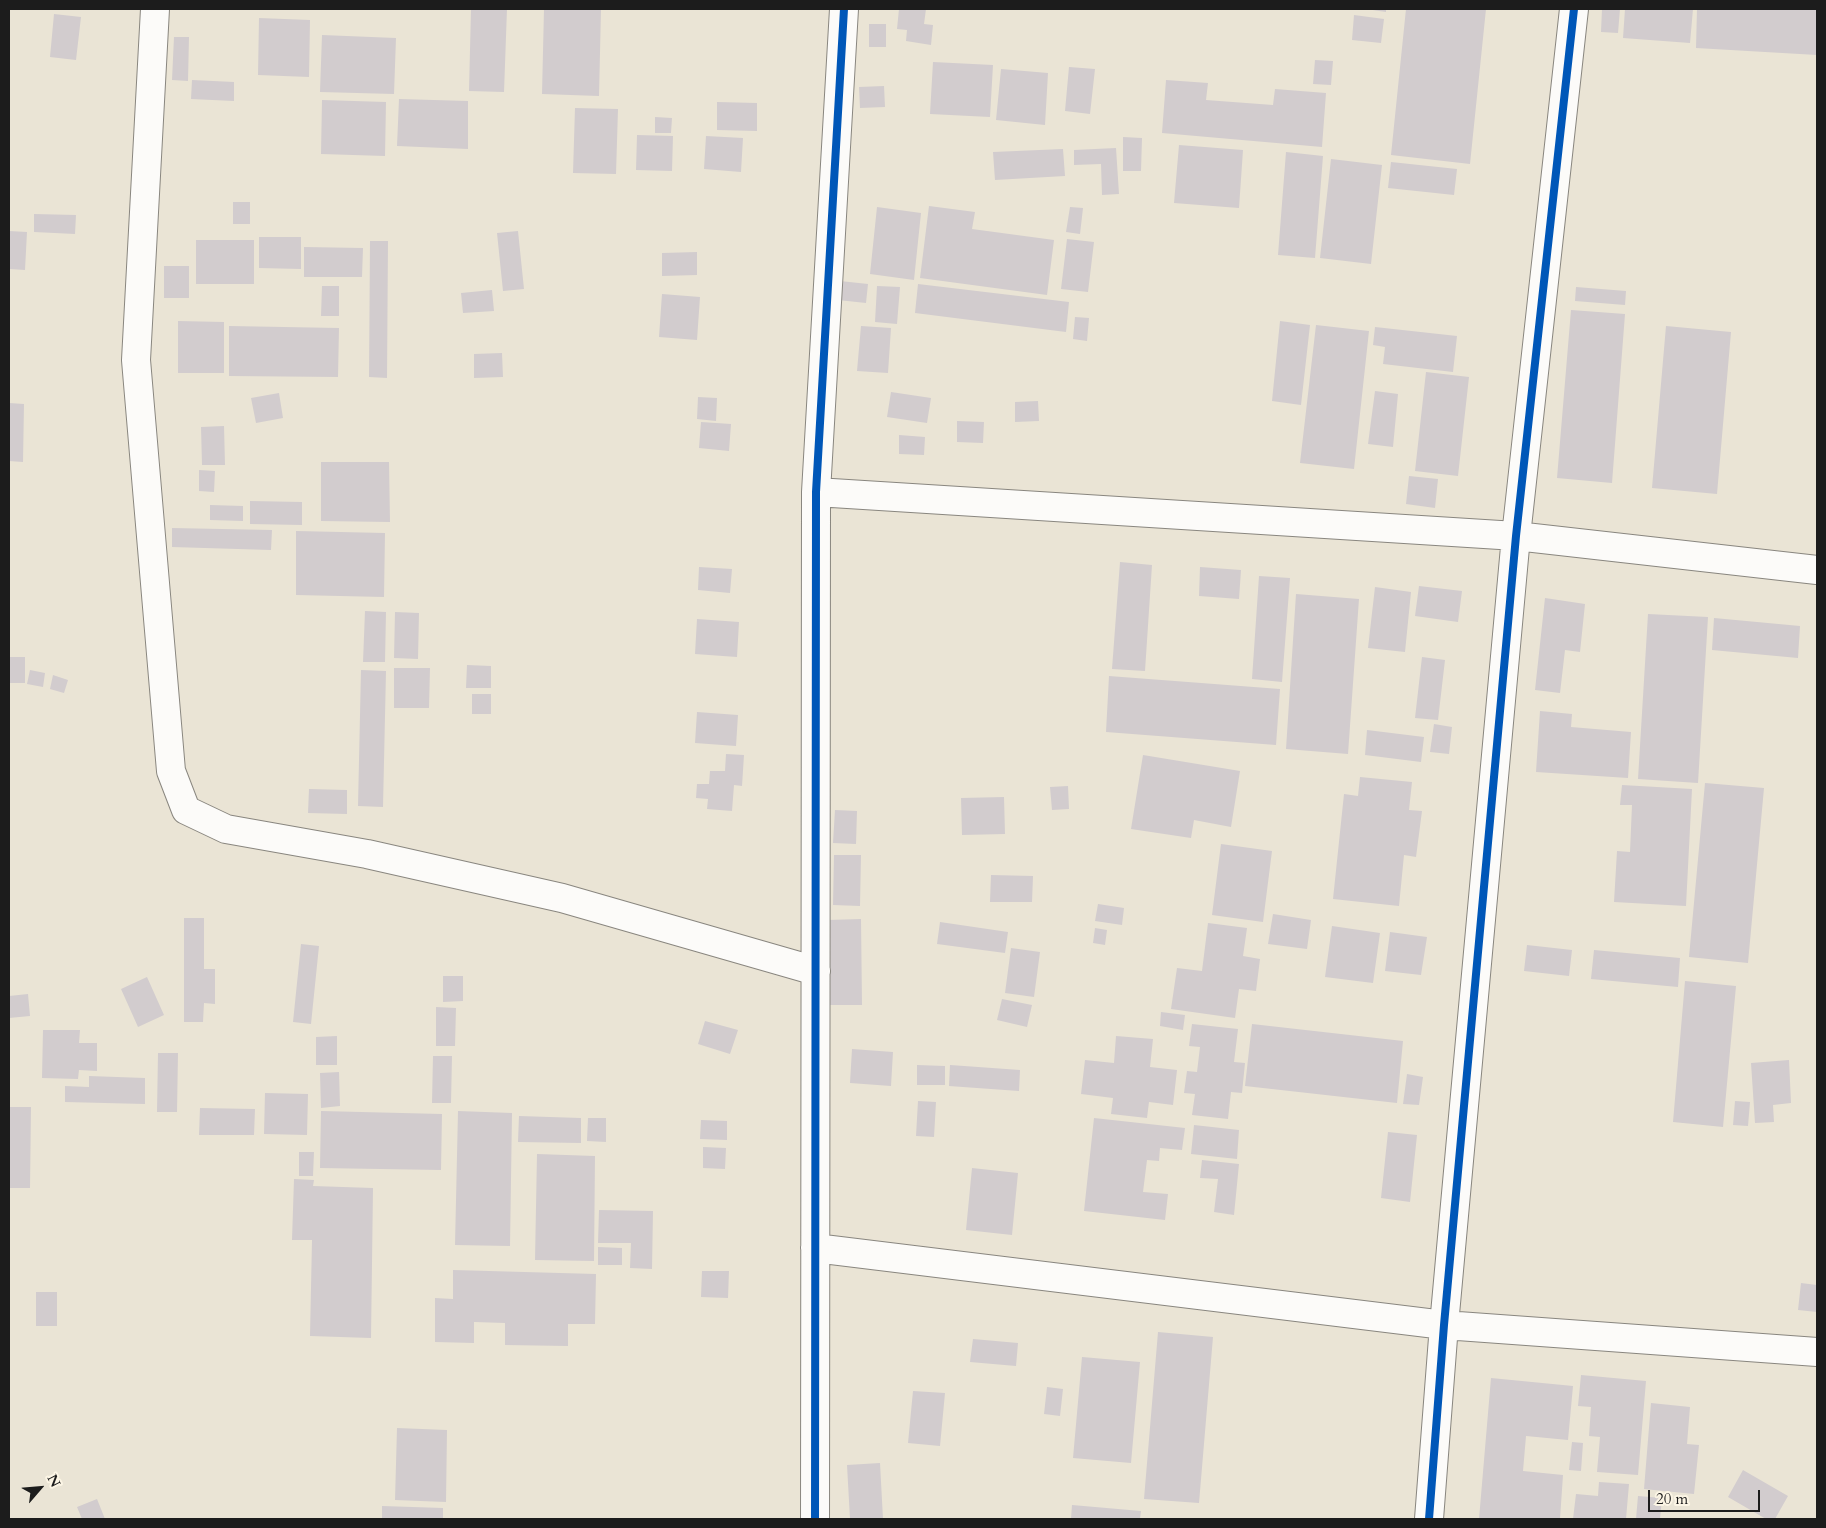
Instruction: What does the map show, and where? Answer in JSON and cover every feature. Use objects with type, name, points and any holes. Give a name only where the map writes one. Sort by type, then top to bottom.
[{"type":"street","points":[[155,9],[136,360],[171,771],[186,810],[226,829],[367,854],[562,898],[816,971]]},
{"type":"street","points":[[815,1519],[816,492],[844,9]]},
{"type":"street","points":[[1429,1519],[1444,1325],[1516,536],[1574,9]]},
{"type":"street","points":[[816,492],[1516,536],[1817,570]]},
{"type":"street","points":[[815,1248],[1444,1325],[1817,1352]]},
{"type":"building","points":[[471,9],[507,9],[504,92],[469,91]]},
{"type":"building","points":[[544,9],[601,9],[599,96],[542,94]]},
{"type":"building","points":[[899,9],[926,9],[924,24],[933,25],[931,45],[906,41],[907,30],[897,29]]},
{"type":"building","points":[[1366,9],[1386,9],[1386,12]]},
{"type":"building","points":[[1406,9],[1486,9],[1470,164],[1391,155]]},
{"type":"building","points":[[1602,9],[1620,9],[1618,33],[1601,32]]},
{"type":"building","points":[[1625,9],[1693,9],[1690,43],[1623,38]]},
{"type":"building","points":[[1697,9],[1817,9],[1817,55],[1696,48]]},
{"type":"building","points":[[54,14],[81,17],[76,60],[50,57]]},
{"type":"building","points":[[1354,15],[1384,19],[1381,43],[1352,40]]},
{"type":"building","points":[[259,18],[310,20],[309,77],[258,75]]},
{"type":"building","points":[[869,24],[886,24],[886,47],[869,47]]},
{"type":"building","points":[[322,35],[396,38],[394,94],[320,92]]},
{"type":"building","points":[[174,37],[189,37],[188,81],[172,80]]},
{"type":"building","points":[[1315,60],[1333,61],[1331,85],[1313,84]]},
{"type":"building","points":[[933,62],[993,65],[990,117],[930,114]]},
{"type":"building","points":[[1069,67],[1095,69],[1090,114],[1065,111]]},
{"type":"building","points":[[1001,69],[1048,73],[1045,125],[996,120]]},
{"type":"building","points":[[192,80],[234,82],[234,101],[191,99]]},
{"type":"building","points":[[1166,80],[1208,83],[1206,100],[1273,105],[1275,89],[1326,93],[1322,147],[1162,133]]},
{"type":"building","points":[[884,86],[885,107],[860,108],[859,87]]},
{"type":"building","points":[[399,99],[468,101],[468,149],[397,146]]},
{"type":"building","points":[[322,100],[386,102],[385,156],[321,154]]},
{"type":"building","points":[[717,102],[757,103],[757,131],[717,130]]},
{"type":"building","points":[[575,108],[618,109],[616,174],[573,173]]},
{"type":"building","points":[[655,117],[672,118],[671,133],[655,133]]},
{"type":"building","points":[[637,135],[673,136],[672,171],[636,170]]},
{"type":"building","points":[[706,136],[743,138],[741,172],[704,169]]},
{"type":"building","points":[[1123,137],[1142,138],[1141,171],[1123,171]]},
{"type":"building","points":[[1179,145],[1243,150],[1239,208],[1174,203]]},
{"type":"building","points":[[1116,148],[1119,194],[1102,195],[1101,164],[1074,165],[1074,150]]},
{"type":"building","points":[[1063,149],[1065,176],[995,180],[993,152]]},
{"type":"building","points":[[1286,152],[1323,156],[1315,258],[1278,255]]},
{"type":"building","points":[[1331,159],[1382,165],[1371,264],[1320,258]]},
{"type":"building","points":[[1391,162],[1457,169],[1454,195],[1388,188]]},
{"type":"building","points":[[233,202],[250,202],[250,224],[233,224]]},
{"type":"building","points":[[929,206],[975,212],[972,229],[1054,240],[1047,295],[920,278]]},
{"type":"building","points":[[877,207],[921,213],[914,280],[870,274]]},
{"type":"building","points":[[1070,207],[1083,208],[1080,234],[1066,232]]},
{"type":"building","points":[[34,214],[76,215],[75,234],[34,232]]},
{"type":"building","points":[[9,231],[27,232],[25,270],[9,269]]},
{"type":"building","points":[[518,231],[524,289],[503,291],[497,233]]},
{"type":"building","points":[[259,237],[301,237],[301,269],[259,268]]},
{"type":"building","points":[[1067,239],[1094,242],[1088,292],[1061,289]]},
{"type":"building","points":[[196,240],[254,240],[254,284],[196,284]]},
{"type":"building","points":[[370,241],[388,241],[387,378],[369,377]]},
{"type":"building","points":[[304,247],[363,248],[362,277],[304,277]]},
{"type":"building","points":[[697,252],[697,275],[662,276],[662,253]]},
{"type":"building","points":[[164,266],[189,266],[189,298],[164,298]]},
{"type":"building","points":[[840,281],[868,284],[866,303],[838,300]]},
{"type":"building","points":[[918,284],[1069,302],[1066,332],[915,313]]},
{"type":"building","points":[[322,286],[339,286],[339,316],[321,316]]},
{"type":"building","points":[[877,286],[900,287],[897,324],[875,322]]},
{"type":"building","points":[[1576,287],[1626,291],[1625,305],[1575,301]]},
{"type":"building","points":[[492,290],[494,311],[463,313],[461,293]]},
{"type":"building","points":[[662,294],[700,297],[697,340],[659,337]]},
{"type":"building","points":[[1571,310],[1625,314],[1612,483],[1557,478]]},
{"type":"building","points":[[1075,317],[1089,318],[1087,341],[1073,339]]},
{"type":"building","points":[[178,321],[224,322],[224,373],[178,373]]},
{"type":"building","points":[[1280,321],[1310,325],[1301,405],[1272,401]]},
{"type":"building","points":[[1316,325],[1369,331],[1354,469],[1300,463]]},
{"type":"building","points":[[229,326],[339,328],[338,377],[229,376]]},
{"type":"building","points":[[861,326],[891,328],[888,373],[857,371]]},
{"type":"building","points":[[1666,326],[1731,332],[1717,494],[1652,488]]},
{"type":"building","points":[[1375,327],[1457,336],[1453,372],[1383,364],[1385,347],[1373,345]]},
{"type":"building","points":[[502,353],[503,377],[474,378],[474,354]]},
{"type":"building","points":[[1426,372],[1469,377],[1458,476],[1415,471]]},
{"type":"building","points":[[1375,391],[1398,394],[1393,447],[1368,444]]},
{"type":"building","points":[[891,392],[931,398],[927,423],[887,417]]},
{"type":"building","points":[[279,393],[283,418],[256,423],[251,398]]},
{"type":"building","points":[[698,397],[717,398],[716,421],[697,419]]},
{"type":"building","points":[[1038,401],[1039,421],[1015,422],[1015,402]]},
{"type":"building","points":[[9,403],[24,404],[23,462],[9,461]]},
{"type":"building","points":[[957,421],[984,422],[983,443],[957,442]]},
{"type":"building","points":[[701,422],[731,424],[729,451],[699,448]]},
{"type":"building","points":[[224,426],[225,465],[202,465],[201,427]]},
{"type":"building","points":[[899,435],[925,437],[924,455],[899,454]]},
{"type":"building","points":[[321,462],[389,462],[390,522],[321,521]]},
{"type":"building","points":[[199,470],[215,471],[214,492],[199,491]]},
{"type":"building","points":[[1409,476],[1438,479],[1435,508],[1406,504]]},
{"type":"building","points":[[250,501],[302,502],[302,525],[250,524]]},
{"type":"building","points":[[210,505],[243,506],[243,521],[210,520]]},
{"type":"building","points":[[172,528],[272,530],[271,550],[172,547]]},
{"type":"building","points":[[296,531],[385,533],[384,597],[296,595]]},
{"type":"building","points":[[1120,562],[1152,565],[1145,671],[1112,669]]},
{"type":"building","points":[[699,567],[732,569],[730,593],[698,590]]},
{"type":"building","points":[[1200,567],[1241,570],[1239,599],[1199,596]]},
{"type":"building","points":[[1259,576],[1290,578],[1282,682],[1252,679]]},
{"type":"building","points":[[1419,586],[1462,591],[1458,622],[1415,616]]},
{"type":"building","points":[[1375,587],[1411,592],[1405,652],[1368,648]]},
{"type":"building","points":[[1296,594],[1359,599],[1348,754],[1286,749]]},
{"type":"building","points":[[1545,598],[1585,604],[1580,652],[1565,650],[1560,693],[1535,690]]},
{"type":"building","points":[[365,611],[386,612],[385,662],[363,662]]},
{"type":"building","points":[[395,612],[419,613],[418,659],[394,658]]},
{"type":"building","points":[[1648,614],[1708,617],[1698,783],[1638,779]]},
{"type":"building","points":[[1714,618],[1800,626],[1798,658],[1712,650]]},
{"type":"building","points":[[697,619],[739,622],[737,657],[695,654]]},
{"type":"building","points":[[9,657],[25,657],[25,683],[9,683]]},
{"type":"building","points":[[1422,657],[1445,660],[1438,720],[1415,718]]},
{"type":"building","points":[[467,665],[491,666],[491,688],[466,688]]},
{"type":"building","points":[[394,668],[430,668],[429,708],[394,708]]},
{"type":"building","points":[[30,670],[45,673],[43,687],[27,684]]},
{"type":"building","points":[[361,670],[386,671],[383,807],[358,806]]},
{"type":"building","points":[[53,675],[68,680],[64,693],[50,689]]},
{"type":"building","points":[[1109,676],[1280,689],[1276,745],[1106,732]]},
{"type":"building","points":[[472,694],[491,694],[491,714],[472,714]]},
{"type":"building","points":[[1540,711],[1572,714],[1571,727],[1631,732],[1628,778],[1536,772]]},
{"type":"building","points":[[697,712],[738,715],[736,746],[695,743]]},
{"type":"building","points":[[1434,724],[1452,727],[1449,754],[1430,752]]},
{"type":"building","points":[[1367,730],[1424,737],[1421,762],[1365,755]]},
{"type":"building","points":[[726,754],[744,755],[742,786],[734,785],[732,811],[707,809],[708,799],[696,798],[697,784],[709,784],[710,771],[725,771]]},
{"type":"building","points":[[1143,755],[1240,771],[1231,827],[1194,820],[1191,838],[1131,829]]},
{"type":"building","points":[[1360,777],[1412,782],[1409,810],[1422,811],[1416,857],[1404,855],[1399,906],[1333,899],[1344,794],[1358,796]]},
{"type":"building","points":[[1705,783],[1764,788],[1748,963],[1689,957]]},
{"type":"building","points":[[1622,785],[1692,789],[1686,906],[1614,902],[1617,851],[1630,852],[1632,805],[1620,805]]},
{"type":"building","points":[[1068,786],[1069,809],[1052,810],[1050,787]]},
{"type":"building","points":[[309,789],[347,790],[347,814],[308,813]]},
{"type":"building","points":[[1004,797],[1005,834],[962,835],[961,798]]},
{"type":"building","points":[[835,810],[857,811],[856,844],[833,843]]},
{"type":"building","points":[[1221,844],[1272,851],[1263,922],[1212,915]]},
{"type":"building","points":[[834,855],[861,855],[860,906],[833,905]]},
{"type":"building","points":[[991,875],[1033,876],[1032,902],[990,902]]},
{"type":"building","points":[[1098,904],[1124,908],[1122,925],[1095,921]]},
{"type":"building","points":[[1273,914],[1311,920],[1307,949],[1268,944]]},
{"type":"building","points":[[184,918],[204,918],[204,969],[215,969],[215,1004],[204,1003],[203,1022],[184,1022]]},
{"type":"building","points":[[861,919],[862,1005],[828,1005],[827,920]]},
{"type":"building","points":[[940,922],[1008,932],[1005,953],[937,944]]},
{"type":"building","points":[[1208,923],[1247,928],[1243,956],[1260,959],[1256,991],[1239,989],[1235,1018],[1171,1009],[1177,968],[1202,971]]},
{"type":"building","points":[[1332,926],[1380,933],[1373,983],[1325,977]]},
{"type":"building","points":[[1095,928],[1107,930],[1105,945],[1093,943]]},
{"type":"building","points":[[1390,932],[1427,937],[1421,975],[1385,971]]},
{"type":"building","points":[[301,944],[319,946],[311,1024],[293,1022]]},
{"type":"building","points":[[1527,945],[1572,950],[1569,976],[1524,971]]},
{"type":"building","points":[[1011,948],[1040,952],[1034,997],[1005,993]]},
{"type":"building","points":[[1594,950],[1680,958],[1678,987],[1591,979]]},
{"type":"building","points":[[443,976],[463,976],[463,1001],[443,1002]]},
{"type":"building","points":[[147,977],[164,1015],[138,1027],[121,989]]},
{"type":"building","points":[[1685,981],[1736,986],[1723,1127],[1673,1122]]},
{"type":"building","points":[[28,994],[30,1016],[9,1018],[9,996]]},
{"type":"building","points":[[1002,999],[1032,1005],[1027,1027],[997,1020]]},
{"type":"building","points":[[436,1007],[456,1008],[455,1046],[436,1046]]},
{"type":"building","points":[[1161,1012],[1185,1015],[1183,1030],[1160,1026]]},
{"type":"building","points":[[705,1021],[738,1030],[730,1054],[698,1044]]},
{"type":"building","points":[[1192,1024],[1238,1029],[1234,1062],[1245,1063],[1242,1093],[1231,1092],[1228,1119],[1192,1115],[1195,1094],[1184,1093],[1187,1071],[1197,1072],[1200,1047],[1189,1046]]},
{"type":"building","points":[[1252,1024],[1403,1041],[1397,1103],[1245,1086]]},
{"type":"building","points":[[43,1030],[80,1030],[79,1043],[97,1043],[97,1071],[79,1070],[78,1079],[42,1078]]},
{"type":"building","points":[[337,1036],[337,1065],[316,1065],[316,1037]]},
{"type":"building","points":[[1116,1036],[1153,1039],[1150,1067],[1177,1070],[1173,1105],[1149,1102],[1147,1118],[1111,1114],[1113,1098],[1081,1094],[1085,1060],[1114,1063]]},
{"type":"building","points":[[852,1049],[893,1052],[891,1086],[850,1083]]},
{"type":"building","points":[[158,1053],[178,1053],[177,1112],[157,1112]]},
{"type":"building","points":[[433,1056],[452,1056],[451,1103],[432,1103]]},
{"type":"building","points":[[1789,1060],[1791,1103],[1773,1105],[1774,1122],[1755,1123],[1751,1063]]},
{"type":"building","points":[[917,1065],[945,1066],[945,1085],[917,1085]]},
{"type":"building","points":[[950,1065],[1020,1070],[1019,1091],[949,1086]]},
{"type":"building","points":[[339,1072],[340,1106],[321,1108],[320,1073]]},
{"type":"building","points":[[1407,1074],[1423,1077],[1419,1105],[1403,1104]]},
{"type":"building","points":[[89,1076],[145,1078],[145,1104],[65,1102],[65,1086],[89,1087]]},
{"type":"building","points":[[265,1093],[308,1094],[307,1135],[264,1134]]},
{"type":"building","points":[[918,1101],[936,1102],[934,1137],[916,1136]]},
{"type":"building","points":[[1735,1101],[1750,1102],[1748,1126],[1733,1125]]},
{"type":"building","points":[[9,1107],[31,1107],[30,1188],[9,1188]]},
{"type":"building","points":[[200,1108],[255,1109],[254,1135],[199,1135]]},
{"type":"building","points":[[321,1111],[442,1114],[441,1170],[320,1168]]},
{"type":"building","points":[[458,1111],[512,1113],[510,1246],[455,1245]]},
{"type":"building","points":[[519,1116],[581,1118],[581,1143],[518,1142]]},
{"type":"building","points":[[588,1118],[606,1118],[606,1142],[587,1141]]},
{"type":"building","points":[[1094,1118],[1185,1128],[1182,1150],[1160,1148],[1159,1161],[1147,1160],[1143,1192],[1168,1194],[1165,1220],[1084,1211]]},
{"type":"building","points":[[701,1120],[727,1121],[727,1140],[700,1139]]},
{"type":"building","points":[[1194,1125],[1239,1130],[1237,1159],[1191,1154]]},
{"type":"building","points":[[1388,1132],[1417,1135],[1410,1202],[1381,1198]]},
{"type":"building","points":[[703,1147],[726,1148],[725,1169],[703,1168]]},
{"type":"building","points":[[299,1152],[314,1152],[313,1176],[299,1176]]},
{"type":"building","points":[[537,1154],[595,1156],[594,1261],[535,1260]]},
{"type":"building","points":[[1202,1160],[1239,1164],[1234,1215],[1214,1212],[1218,1179],[1200,1178]]},
{"type":"building","points":[[972,1168],[1018,1173],[1012,1235],[966,1230]]},
{"type":"building","points":[[294,1179],[314,1180],[313,1186],[373,1188],[371,1338],[310,1336],[312,1240],[292,1240]]},
{"type":"building","points":[[599,1210],[653,1211],[652,1269],[630,1268],[631,1243],[598,1243]]},
{"type":"building","points":[[598,1247],[622,1248],[622,1265],[598,1265]]},
{"type":"building","points":[[453,1270],[596,1274],[595,1324],[568,1324],[568,1346],[505,1345],[505,1323],[474,1322],[474,1343],[435,1342],[435,1298],[453,1299]]},
{"type":"building","points":[[702,1271],[729,1271],[728,1298],[701,1297]]},
{"type":"building","points":[[1801,1283],[1817,1285],[1817,1312],[1798,1310]]},
{"type":"building","points":[[36,1292],[57,1292],[57,1326],[36,1326]]},
{"type":"building","points":[[1158,1332],[1213,1337],[1199,1503],[1144,1499]]},
{"type":"building","points":[[973,1339],[1018,1343],[1016,1366],[970,1362]]},
{"type":"building","points":[[1082,1357],[1140,1362],[1131,1463],[1073,1458]]},
{"type":"building","points":[[1581,1375],[1646,1381],[1638,1475],[1597,1472],[1600,1437],[1589,1436],[1591,1407],[1578,1406]]},
{"type":"building","points":[[1491,1378],[1573,1386],[1568,1440],[1526,1436],[1523,1471],[1563,1475],[1560,1519],[1479,1519]]},
{"type":"building","points":[[1047,1387],[1063,1389],[1060,1416],[1044,1414]]},
{"type":"building","points":[[913,1391],[945,1393],[940,1446],[908,1443]]},
{"type":"building","points":[[1651,1403],[1690,1407],[1687,1444],[1699,1445],[1694,1494],[1644,1489]]},
{"type":"building","points":[[397,1428],[447,1430],[446,1502],[395,1500]]},
{"type":"building","points":[[1572,1442],[1583,1443],[1581,1471],[1569,1470]]},
{"type":"building","points":[[880,1463],[883,1519],[850,1519],[847,1465]]},
{"type":"building","points":[[1743,1470],[1788,1496],[1775,1519],[1766,1519],[1728,1497]]},
{"type":"building","points":[[1599,1482],[1629,1484],[1626,1519],[1573,1519],[1576,1494],[1598,1496]]},
{"type":"building","points":[[1638,1496],[1662,1498],[1660,1519],[1636,1519]]},
{"type":"building","points":[[97,1499],[105,1519],[82,1519],[77,1507]]},
{"type":"building","points":[[1072,1505],[1141,1511],[1140,1519],[1071,1519]]},
{"type":"building","points":[[382,1506],[443,1508],[443,1519],[382,1519]]},
{"type":"cycle path","points":[[815,1519],[816,492],[844,9]]},
{"type":"cycle path","points":[[1429,1519],[1444,1325],[1516,536],[1574,9]]}]
